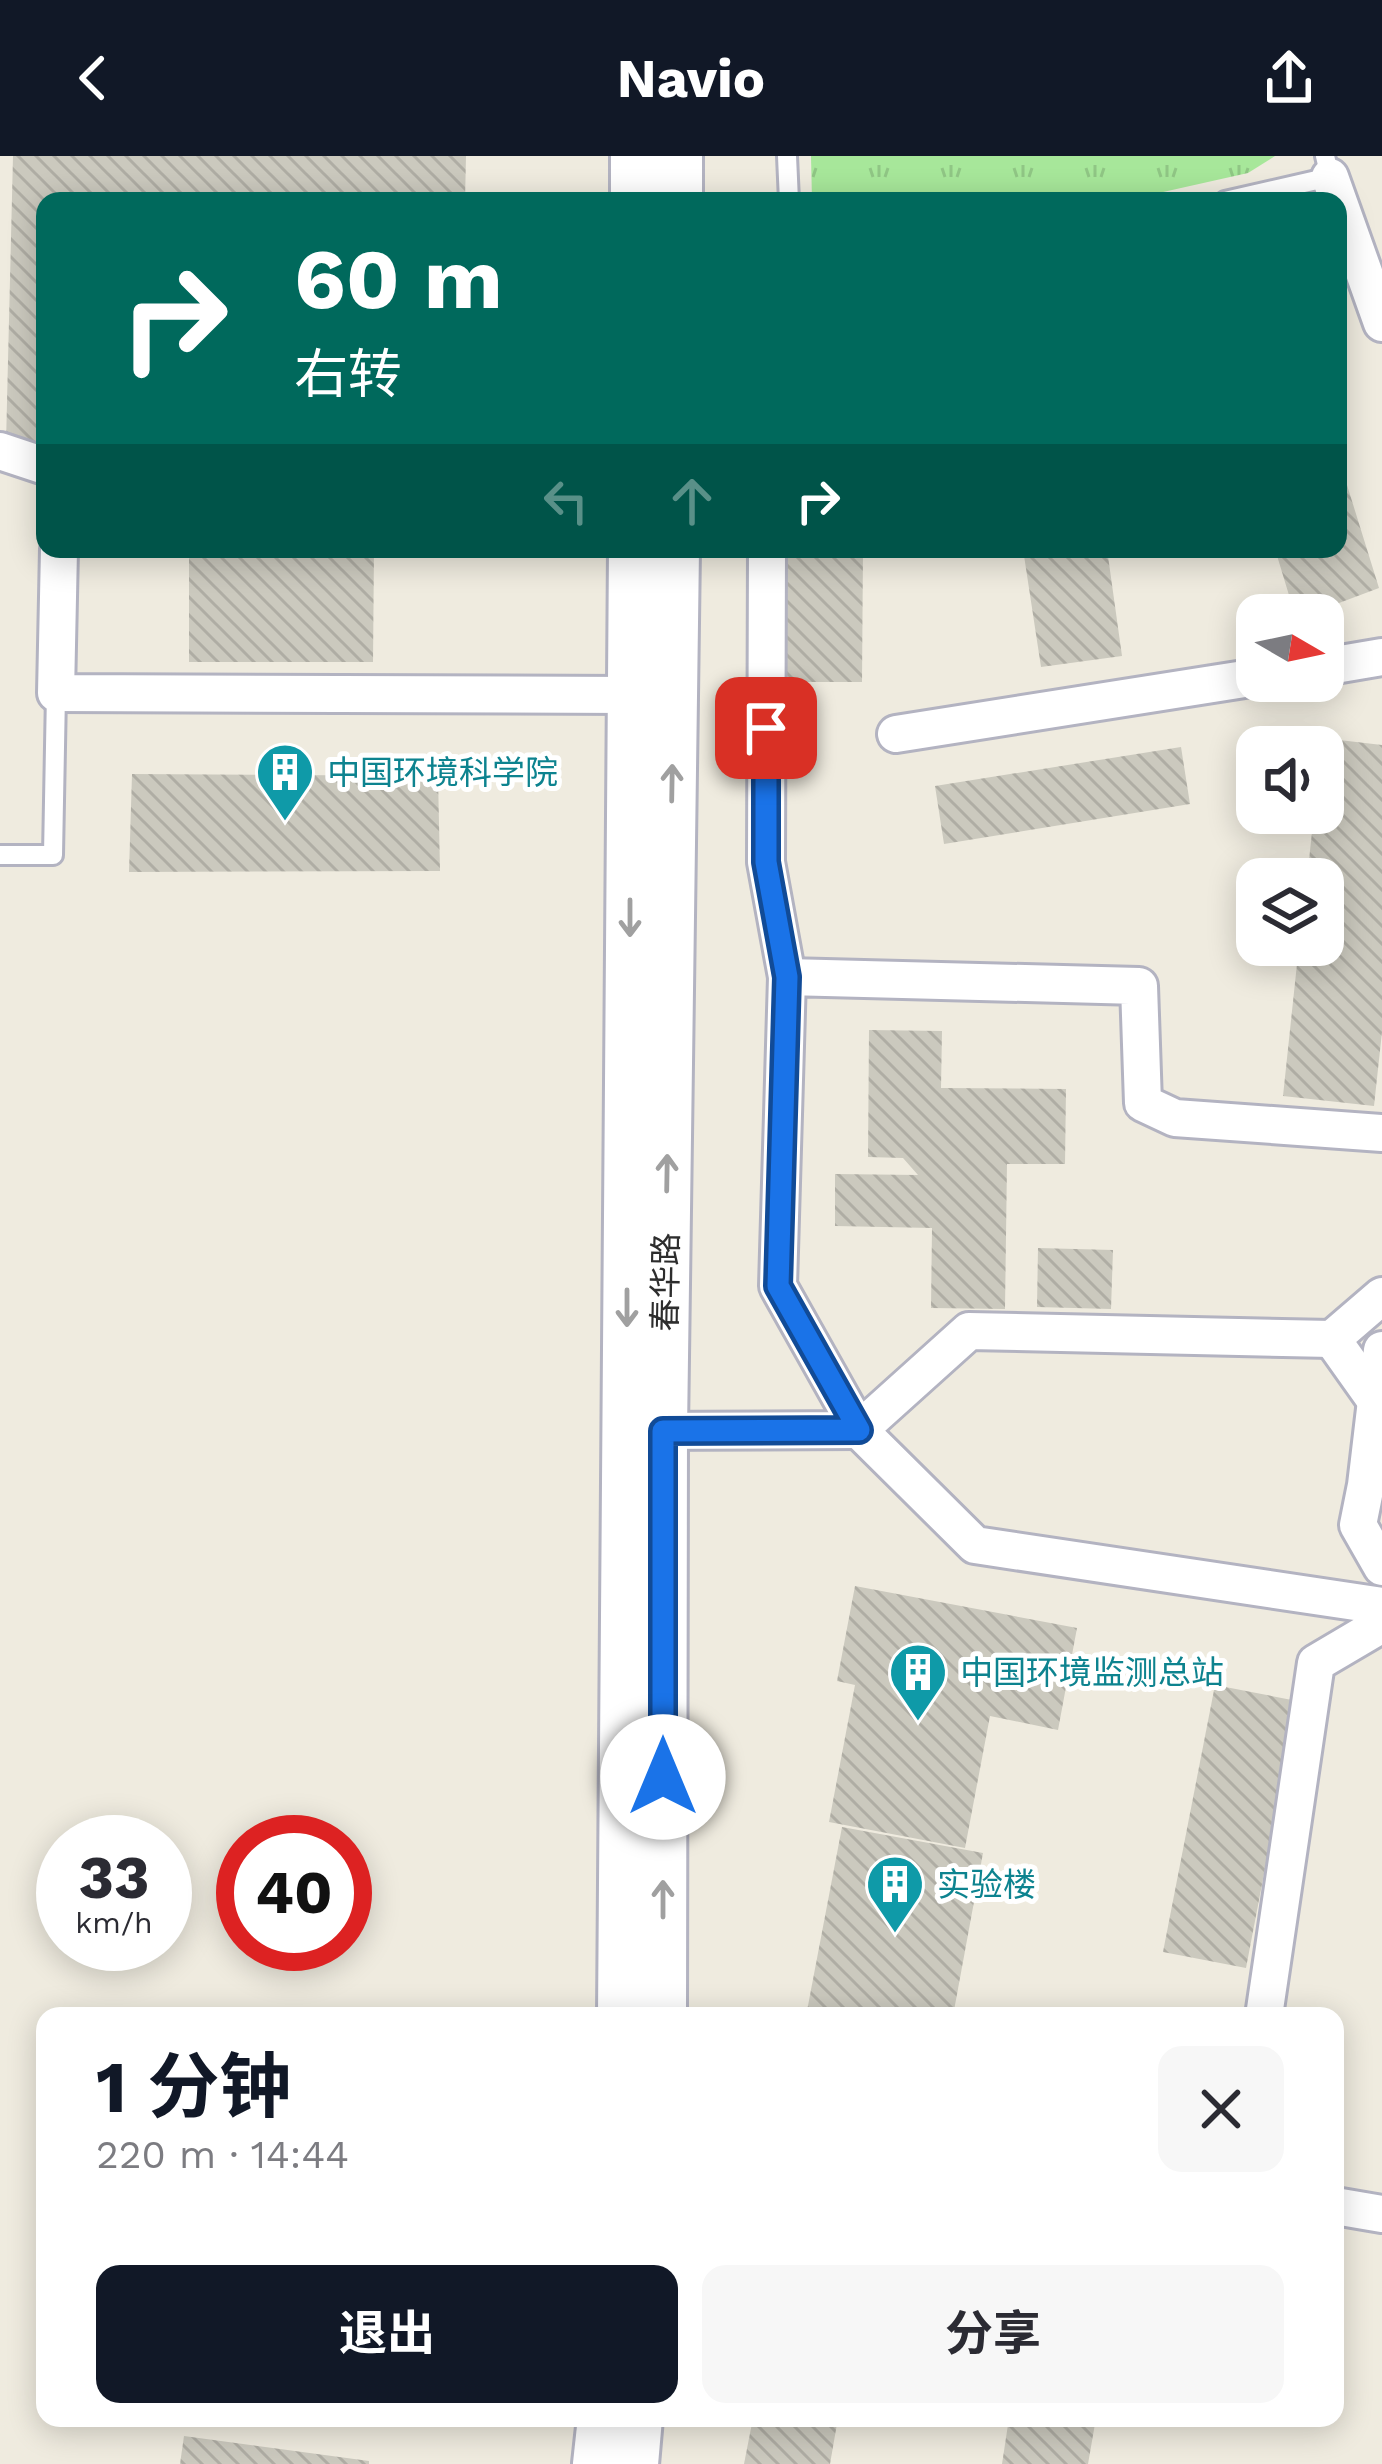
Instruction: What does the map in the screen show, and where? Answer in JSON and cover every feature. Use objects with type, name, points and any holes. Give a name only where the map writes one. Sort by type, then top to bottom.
[{"type":"street","points":[[635,156],[635,192]]},
{"type":"street","points":[[678,156],[678,192]]},
{"type":"street","points":[[1347,222],[1382,323]]},
{"type":"street","points":[[0,451],[36,463]]},
{"type":"street","points":[[59,558],[56,693],[632,695]]},
{"type":"street","name":"春华路","points":[[633,558],[645,1431],[662,2007]]},
{"type":"street","name":"春华路","points":[[622,2007],[675,558]]},
{"type":"street","points":[[767,558],[766,862],[787,977],[778,1286],[859,1430],[976,1545],[1382,1606]]},
{"type":"street","points":[[1344,663],[1382,657]]},
{"type":"street","points":[[896,734],[1236,680]]},
{"type":"street","points":[[787,977],[1139,986],[1143,1102],[1175,1118],[1382,1133]]},
{"type":"street","points":[[645,1431],[859,1430],[969,1331],[1332,1339],[1382,1296]]},
{"type":"street","points":[[1332,1339],[1376,1401]]},
{"type":"street","points":[[1382,1350],[1358,1526],[1382,1567]]},
{"type":"street","points":[[1265,2007],[1316,1663],[1382,1624]]},
{"type":"street","points":[[1344,2208],[1382,2214]]},
{"type":"street","points":[[597,2464],[601,2427]]},
{"type":"street","points":[[634,2464],[637,2427]]},
{"type":"lane","points":[[787,156],[789,192]]},
{"type":"lane","points":[[1252,192],[1328,167]]},
{"type":"lane","points":[[0,855],[53,855],[56,693]]},
{"type":"green space","points":[[811,156],[1275,156],[1248,173],[1163,192],[812,192]]},
{"type":"building","points":[[13,156],[466,156],[465,192],[36,192],[36,444],[6,443]]},
{"type":"building","points":[[1347,485],[1379,588],[1344,601],[1344,594],[1289,594],[1278,558],[1347,558]]},
{"type":"building","points":[[189,558],[374,558],[373,662],[189,662]]},
{"type":"building","points":[[773,558],[863,558],[862,682],[774,682]]},
{"type":"building","points":[[1024,558],[1108,558],[1122,656],[1041,667]]},
{"type":"building","points":[[1344,741],[1382,745],[1382,1032],[1374,1106],[1283,1096],[1297,966],[1344,966],[1344,858],[1309,858],[1312,834],[1344,834]]},
{"type":"building","points":[[1181,747],[1190,804],[944,844],[935,786]]},
{"type":"building","name":"中国环境科学院","points":[[132,774],[438,776],[440,871],[129,872]]},
{"type":"building","points":[[869,1030],[942,1031],[941,1088],[1066,1089],[1065,1164],[1007,1164],[1005,1309],[931,1308],[932,1228],[835,1226],[835,1174],[918,1175],[903,1158],[868,1157]]},
{"type":"building","points":[[1038,1248],[1113,1250],[1111,1309],[1037,1307]]},
{"type":"building","name":"中国环境监测总站","points":[[855,1586],[1077,1628],[1058,1730],[990,1716],[965,1848],[829,1822],[855,1685],[837,1681]]},
{"type":"building","points":[[1215,1685],[1297,1701],[1246,1968],[1163,1952]]},
{"type":"building","name":"实验楼","points":[[842,1827],[983,1853],[955,2007],[808,2007]]},
{"type":"building","points":[[751,2427],[836,2427],[830,2464],[744,2464]]},
{"type":"building","points":[[1008,2427],[1094,2427],[1088,2464],[1002,2464]]},
{"type":"building","points":[[184,2436],[369,2461],[369,2464],[180,2464]]},
{"type":"place","name":"中国环境科学院","points":[[285,823]]},
{"type":"place","name":"中国环境监测总站","points":[[918,1723]]},
{"type":"place","name":"实验楼","points":[[895,1935]]},
{"type":"route","points":[[663,1777],[663,1431],[859,1430],[778,1286],[787,977],[766,862],[766,728]]}]
